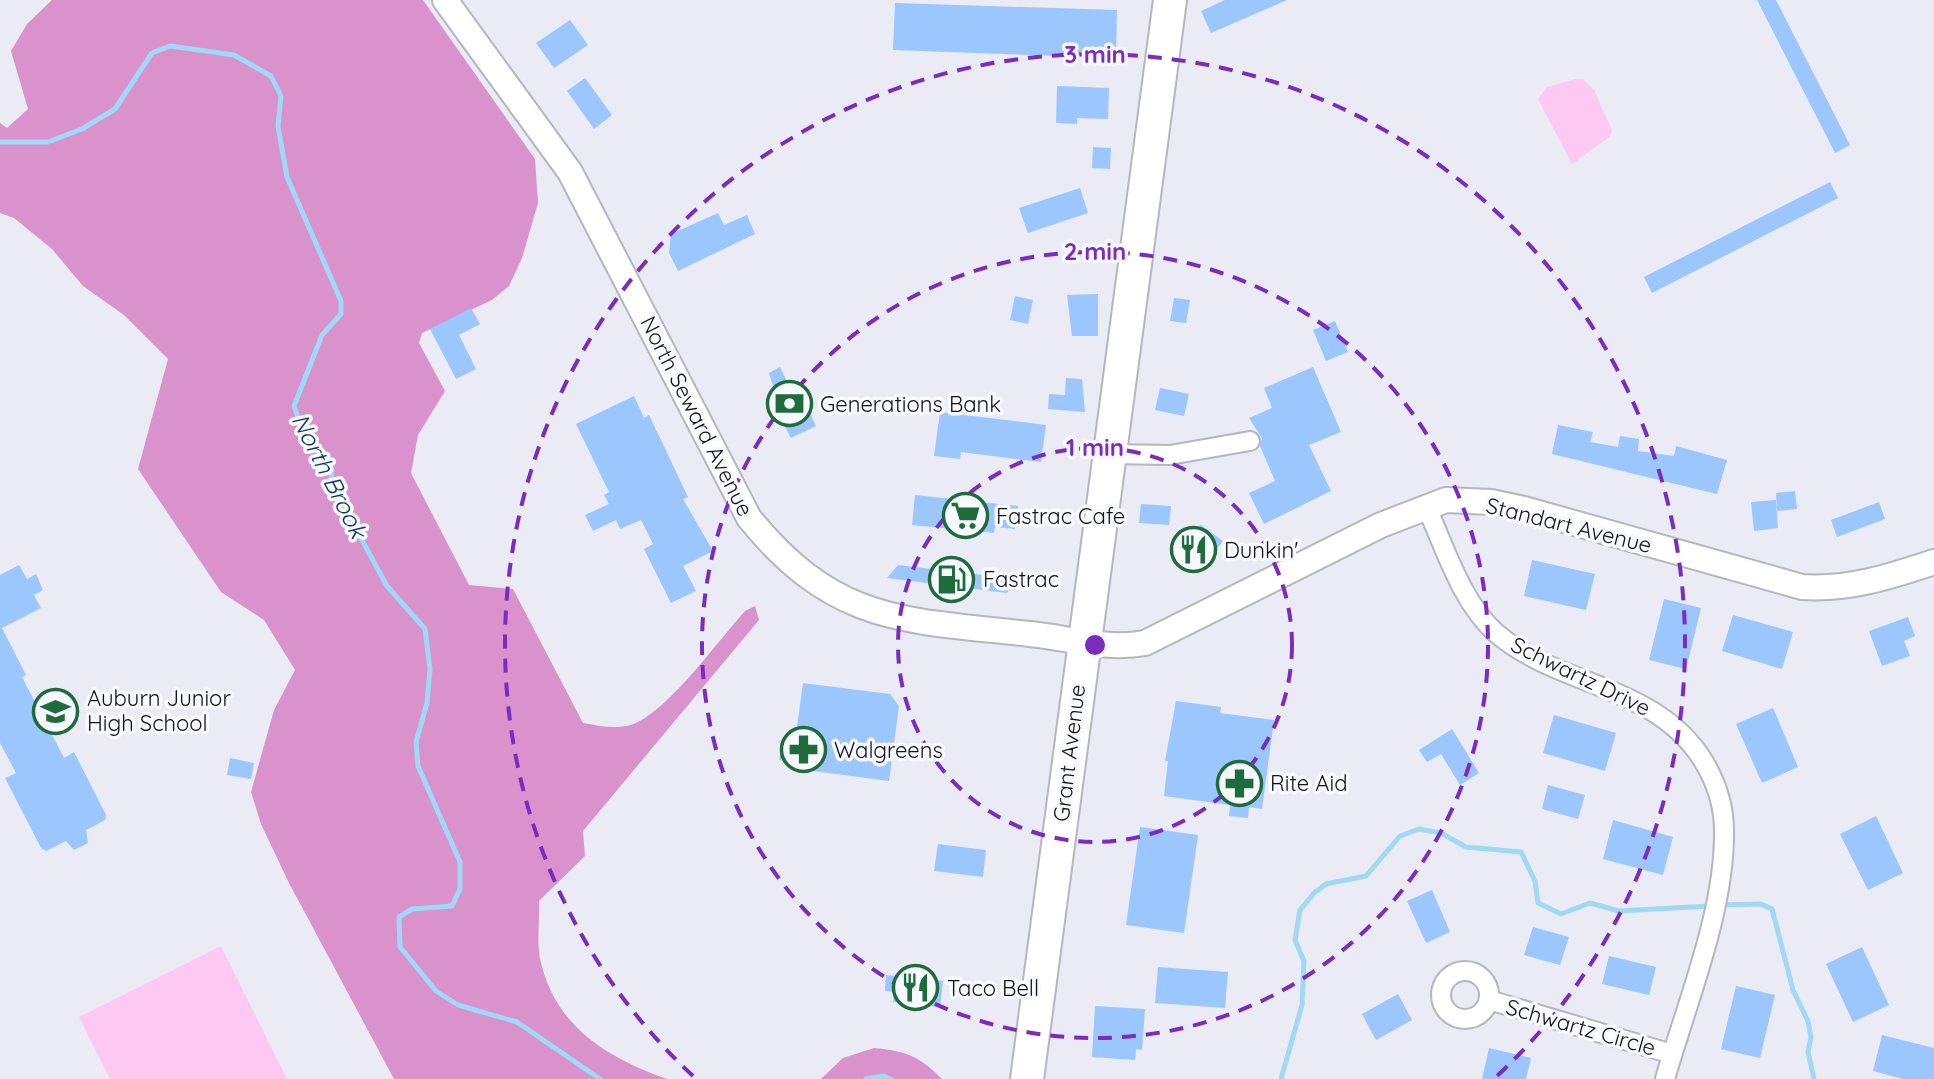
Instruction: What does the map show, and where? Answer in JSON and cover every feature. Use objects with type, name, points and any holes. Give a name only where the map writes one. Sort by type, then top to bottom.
[{"type":"highway","name":"Grant Avenue","points":[[1027,1079],[1170,0]]},
{"type":"street","name":"North Seward Avenue","points":[[445,0],[570,172],[611,245],[738,500],[778,554],[822,589],[885,617],[1084,643]]},
{"type":"street","points":[[1109,454],[1170,455],[1250,441]]},
{"type":"street","name":"Standart Avenue","points":[[1084,643],[1117,646],[1145,643],[1426,506],[1463,500],[1524,509],[1589,530],[1802,587],[1834,588],[1877,582],[1934,562]]},
{"type":"street","name":"Schwartz Drive","points":[[1426,506],[1462,585],[1497,633],[1549,662],[1655,711],[1696,748],[1714,781],[1724,821],[1720,876],[1665,1079]]},
{"type":"street","name":"Schwartz Circle","points":[[1489,1000],[1672,1054]]},
{"type":"shaded area","points":[[52,0],[423,0],[535,159],[538,203],[522,258],[509,286],[492,300],[422,333],[419,343],[445,391],[418,435],[411,473],[469,585],[513,589],[583,723],[610,727],[638,722],[666,701],[745,611],[755,606],[759,620],[583,831],[585,856],[539,901],[541,963],[559,1006],[572,1023],[605,1050],[667,1079],[394,1079],[289,883],[261,824],[251,792],[274,710],[295,670],[264,620],[221,592],[138,469],[168,359],[124,315],[83,286],[52,249],[14,218],[0,213],[0,123],[7,128],[28,109],[11,51],[27,24]]},
{"type":"shaded area","points":[[1583,79],[1594,90],[1612,130],[1609,137],[1572,164],[1538,99],[1547,87]]},
{"type":"shaded area","points":[[221,946],[287,1079],[110,1079],[79,1017]]},
{"type":"shaded area","points":[[874,1048],[911,1056],[942,1079],[821,1079],[843,1058]]},
{"type":"building","points":[[1225,0],[1287,0],[1211,33],[1201,11]]},
{"type":"building","points":[[1757,0],[1776,0],[1850,145],[1835,153]]},
{"type":"building","points":[[895,3],[1117,10],[1116,58],[893,50]]},
{"type":"building","points":[[570,20],[588,45],[554,68],[536,43]]},
{"type":"building","points":[[585,78],[612,115],[594,129],[567,91]]},
{"type":"building","points":[[1057,86],[1109,88],[1108,119],[1077,118],[1077,124],[1056,123]]},
{"type":"building","points":[[1093,147],[1111,148],[1110,169],[1092,168]]},
{"type":"building","points":[[1830,182],[1838,198],[1652,293],[1644,277]]},
{"type":"building","points":[[1080,188],[1088,213],[1028,233],[1019,208]]},
{"type":"building","points":[[718,213],[724,225],[747,215],[755,234],[678,271],[669,253],[671,234]]},
{"type":"building","points":[[1098,294],[1098,336],[1072,336],[1067,295]]},
{"type":"building","points":[[1015,296],[1033,300],[1028,324],[1010,320]]},
{"type":"building","points":[[1174,298],[1190,300],[1186,323],[1170,321]]},
{"type":"building","points":[[471,308],[480,324],[459,335],[476,369],[456,379],[430,329]]},
{"type":"building","points":[[1335,321],[1348,352],[1326,361],[1313,330]]},
{"type":"building","name":"Generations Bank","points":[[780,367],[790,388],[797,385],[816,426],[791,438],[768,395],[775,392],[769,373]]},
{"type":"building","points":[[1313,367],[1341,432],[1309,445],[1331,491],[1264,524],[1249,493],[1275,481],[1260,446],[1262,438],[1249,418],[1272,408],[1264,388]]},
{"type":"building","points":[[1066,378],[1082,379],[1085,412],[1048,409],[1049,394],[1065,395]]},
{"type":"building","points":[[1160,388],[1189,394],[1184,416],[1155,410]]},
{"type":"building","points":[[634,396],[644,418],[649,415],[688,497],[683,499],[713,551],[683,566],[696,591],[671,603],[644,549],[653,544],[641,520],[620,529],[616,520],[593,531],[585,515],[609,504],[604,495],[609,492],[576,424]]},
{"type":"building","points":[[940,412],[1046,425],[1041,462],[961,452],[960,459],[934,456]]},
{"type":"building","points":[[1558,425],[1593,432],[1590,442],[1618,447],[1620,436],[1639,439],[1638,451],[1674,456],[1676,446],[1727,460],[1717,494],[1552,454]]},
{"type":"building","points":[[1795,491],[1797,509],[1777,511],[1776,493]]},
{"type":"building","name":"Fastrac Cafe","points":[[915,495],[1018,506],[1015,529],[995,527],[994,533],[912,525]]},
{"type":"building","points":[[1776,500],[1778,528],[1754,531],[1751,502]]},
{"type":"building","points":[[1879,502],[1885,519],[1837,537],[1831,520]]},
{"type":"building","points":[[1141,504],[1171,506],[1169,525],[1139,523]]},
{"type":"building","points":[[1201,525],[1223,541],[1200,571],[1173,550],[1187,532]]},
{"type":"building","points":[[1532,560],[1595,574],[1586,610],[1524,596]]},
{"type":"building","name":"Auburn Junior High School","points":[[19,565],[27,579],[36,574],[43,590],[34,595],[41,608],[2,628],[26,675],[22,677],[64,758],[74,752],[106,815],[105,820],[86,830],[88,843],[74,850],[66,841],[46,851],[41,848],[5,778],[16,773],[0,743],[0,575]]},
{"type":"building","name":"Fastrac","points":[[898,565],[1017,579],[1007,593],[887,578]]},
{"type":"building","points":[[1664,599],[1701,608],[1686,669],[1649,660]]},
{"type":"building","points":[[1733,615],[1793,632],[1782,669],[1722,651]]},
{"type":"building","points":[[1908,617],[1915,636],[1904,641],[1910,656],[1882,666],[1869,631]]},
{"type":"building","name":"Walgreens","points":[[803,683],[890,694],[899,706],[889,781],[791,768],[792,762],[779,760],[782,740],[795,742]]},
{"type":"building","name":"Rite Aid","points":[[1176,701],[1221,707],[1220,713],[1274,720],[1262,809],[1249,807],[1248,818],[1229,816],[1230,805],[1164,796],[1168,761],[1165,761]]},
{"type":"building","points":[[1773,708],[1798,767],[1762,783],[1736,724]]},
{"type":"building","points":[[1554,715],[1616,733],[1605,771],[1543,753]]},
{"type":"building","points":[[1452,729],[1479,773],[1460,785],[1441,754],[1427,762],[1419,750]]},
{"type":"building","points":[[230,758],[254,763],[251,779],[227,775]]},
{"type":"building","points":[[1548,785],[1585,795],[1578,819],[1542,809]]},
{"type":"building","points":[[1876,816],[1903,873],[1868,890],[1840,834]]},
{"type":"building","points":[[1613,820],[1673,837],[1663,875],[1603,859]]},
{"type":"building","points":[[1140,827],[1198,835],[1184,933],[1126,925]]},
{"type":"building","points":[[938,844],[986,850],[983,877],[934,871]]},
{"type":"building","points":[[1432,890],[1450,932],[1426,943],[1407,901]]},
{"type":"building","points":[[1533,927],[1569,937],[1560,965],[1524,955]]},
{"type":"building","points":[[1862,947],[1889,1005],[1853,1022],[1826,964]]},
{"type":"building","points":[[1609,956],[1656,967],[1649,995],[1602,984]]},
{"type":"building","points":[[1158,967],[1228,972],[1225,1008],[1155,1003]]},
{"type":"building","points":[[886,975],[943,981],[940,1007],[893,1002],[894,992],[885,991]]},
{"type":"building","points":[[1736,986],[1775,995],[1760,1058],[1721,1049]]},
{"type":"building","points":[[1398,994],[1412,1020],[1376,1040],[1362,1014]]},
{"type":"building","points":[[1095,1006],[1145,1009],[1142,1050],[1136,1049],[1135,1060],[1092,1057]]},
{"type":"building","points":[[1882,1035],[1934,1048],[1934,1079],[1903,1079],[1873,1071]]},
{"type":"building","points":[[1489,1048],[1531,1058],[1526,1079],[1482,1079]]},
{"type":"waterway","name":"North Brook","points":[[0,142],[48,142],[82,129],[115,109],[152,53],[170,46],[234,55],[271,76],[281,96],[278,126],[287,177],[341,301],[341,314],[322,335],[294,406],[302,429],[332,470],[331,483],[387,586],[425,629],[430,669],[427,703],[416,742],[418,766],[460,862],[460,889],[452,906],[412,909],[399,917],[400,947],[436,991],[458,1005],[517,1022],[600,1079]]},
{"type":"waterway","name":"North Brook","points":[[1281,1079],[1302,1005],[1304,961],[1295,940],[1300,910],[1326,884],[1366,876],[1400,836],[1419,829],[1441,833],[1466,847],[1521,852],[1535,881],[1538,903],[1561,914],[1590,903],[1619,911],[1710,906]]},
{"type":"waterway","name":"North Brook","points":[[1720,905],[1761,904],[1772,909],[1793,990],[1808,1021],[1811,1037],[1808,1052],[1814,1079]]},
{"type":"waterway","name":"North Brook","points":[[866,1079],[883,1076],[891,1079]]},
{"type":"place","name":"Generations Bank","points":[[789,404]]},
{"type":"place","name":"Fastrac Cafe","points":[[965,516]]},
{"type":"place","name":"Dunkin'","points":[[1193,550]]},
{"type":"place","name":"Fastrac","points":[[952,579]]},
{"type":"place","name":"Auburn Junior High School","points":[[56,711]]},
{"type":"place","name":"Walgreens","points":[[803,750]]},
{"type":"place","name":"Rite Aid","points":[[1239,783]]},
{"type":"place","name":"Taco Bell","points":[[916,988]]}]
